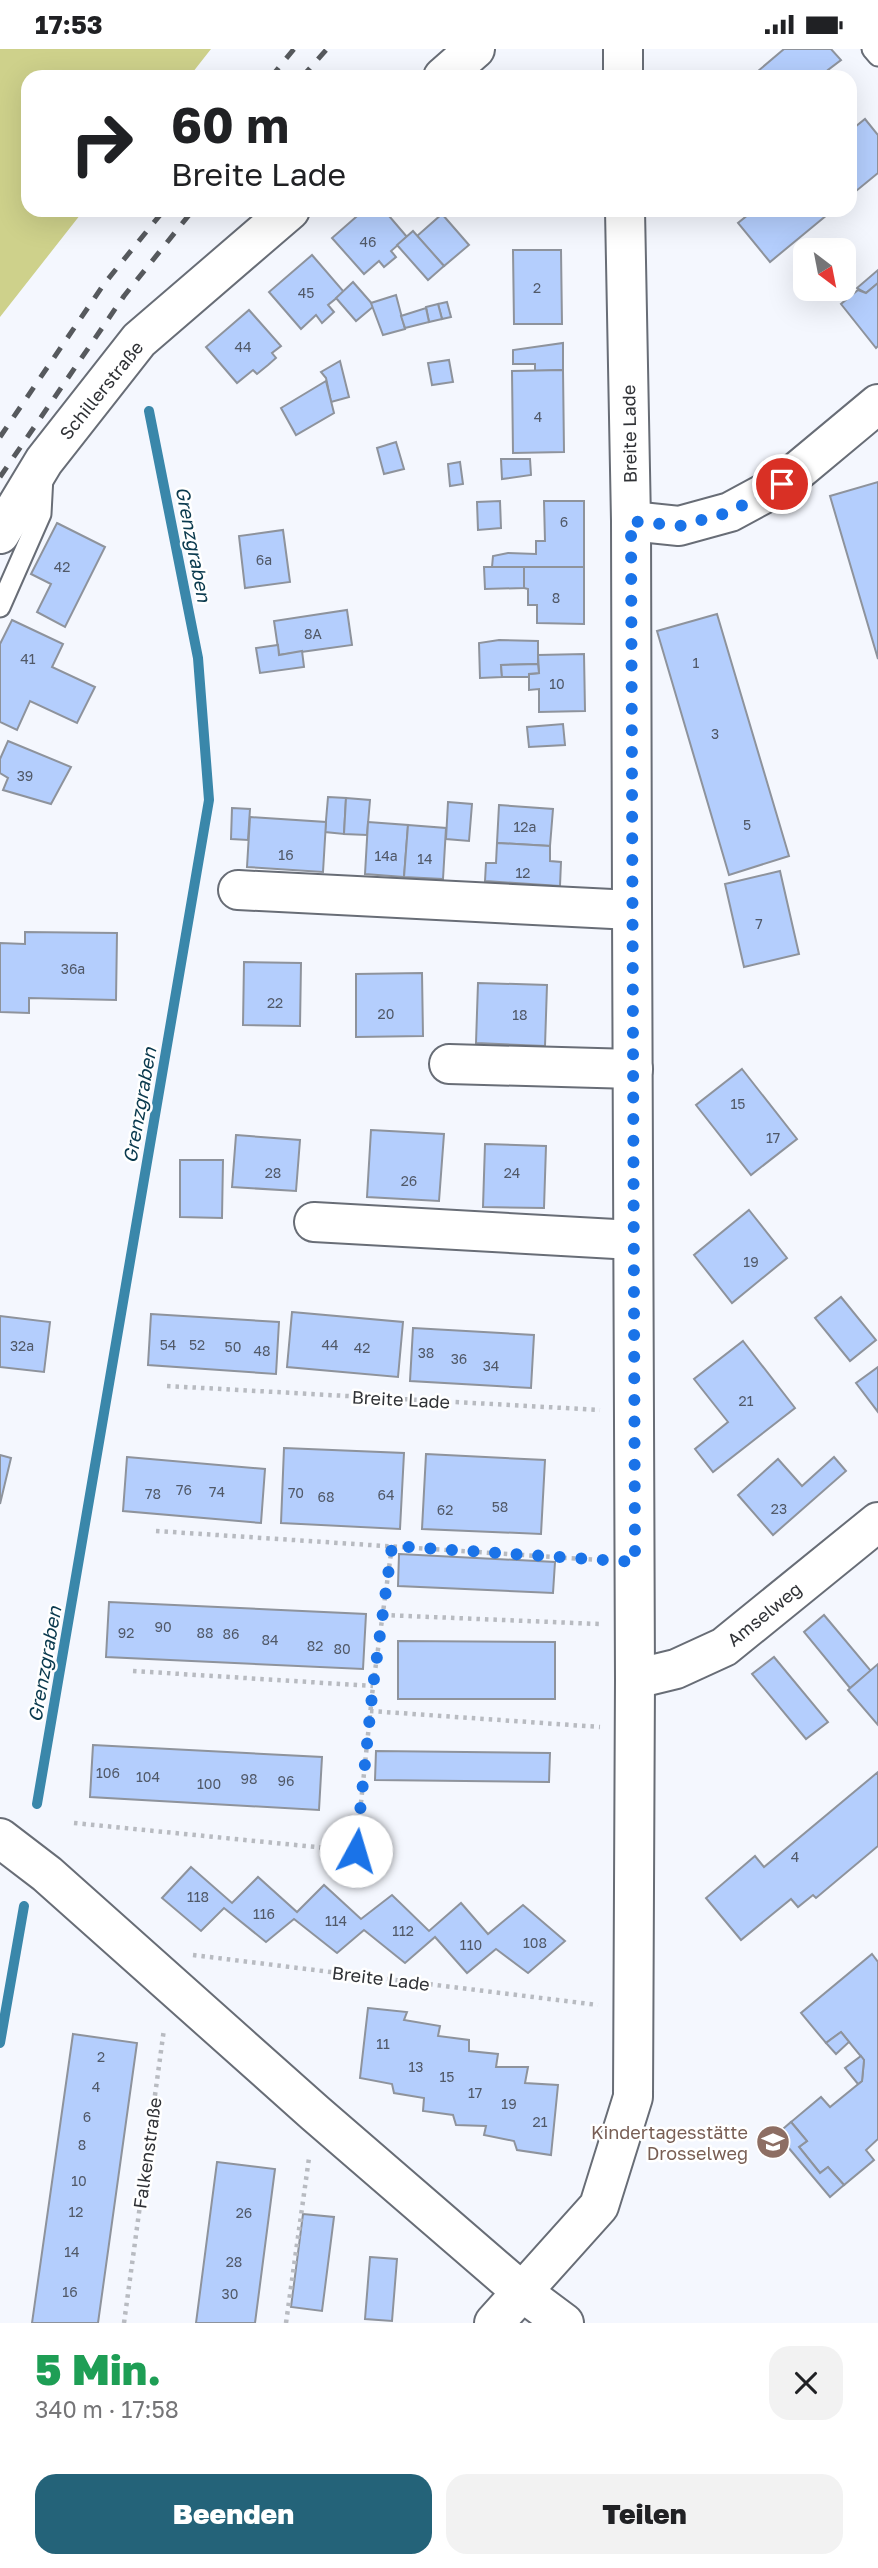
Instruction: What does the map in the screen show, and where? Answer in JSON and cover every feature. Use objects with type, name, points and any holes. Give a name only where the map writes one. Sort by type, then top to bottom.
[{"type":"street","points":[[451,70],[475,49]]},
{"type":"street","points":[[623,49],[623,70]]},
{"type":"street","name":"Schillerstraße","points":[[0,534],[44,461],[139,340],[282,217]]},
{"type":"street","name":"Breite Lade","points":[[494,2323],[599,2206],[633,2097],[635,1562],[631,521],[625,217]]},
{"type":"street","points":[[631,521],[680,526],[730,512],[782,484],[878,404]]},
{"type":"street","points":[[238,890],[632,910]]},
{"type":"street","points":[[449,1064],[633,1069]]},
{"type":"street","points":[[314,1221],[634,1240]]},
{"type":"street","name":"Amselweg","points":[[635,1678],[677,1669],[723,1647],[873,1536]]},
{"type":"street","points":[[0,1838],[176,1968],[315,2113],[521,2291],[565,2323]]},
{"type":"lane","points":[[872,49],[878,56]]},
{"type":"lane","points":[[0,607],[41,514],[44,461]]},
{"type":"path","name":"Breite Lade","points":[[167,1386],[634,1412]]},
{"type":"path","points":[[156,1531],[635,1562]]},
{"type":"path","points":[[74,1823],[356,1851],[370,1711],[392,1546]]},
{"type":"path","points":[[383,1615],[635,1626]]},
{"type":"path","points":[[133,1671],[373,1686]]},
{"type":"path","points":[[370,1711],[635,1729]]},
{"type":"path","name":"Breite Lade","points":[[176,1968],[633,2010]]},
{"type":"path","name":"Falkenstraße","points":[[124,2323],[176,1968]]},
{"type":"path","points":[[286,2323],[315,2113]]},
{"type":"green space","points":[[0,49],[211,49],[194,70],[21,70],[21,217],[79,217],[0,317]]},
{"type":"building","points":[[784,49],[831,49],[841,60],[828,70],[759,70]]},
{"type":"building","points":[[865,119],[878,135],[878,173],[857,190],[857,125]]},
{"type":"building","points":[[356,217],[390,217],[407,237],[391,251],[396,257],[384,267],[379,261],[364,274],[332,238]]},
{"type":"building","points":[[439,217],[445,217],[469,245],[444,266],[417,236]]},
{"type":"building","points":[[745,217],[825,217],[799,238],[793,238],[793,243],[770,262],[738,223]]},
{"type":"building","points":[[413,231],[444,266],[428,280],[397,245]]},
{"type":"building","points":[[513,250],[561,250],[562,324],[514,324]]},
{"type":"building","points":[[312,255],[344,292],[328,305],[334,312],[322,323],[316,315],[301,329],[269,292]]},
{"type":"building","points":[[878,270],[878,283],[866,293],[857,288]]},
{"type":"building","points":[[353,282],[374,306],[356,321],[336,298]]},
{"type":"building","points":[[878,283],[876,348],[841,304],[845,301],[856,301],[858,290],[866,293]]},
{"type":"building","points":[[396,295],[405,329],[383,335],[371,303]]},
{"type":"building","points":[[447,302],[451,317],[442,319],[438,304]]},
{"type":"building","points":[[438,304],[442,319],[429,322],[426,307]]},
{"type":"building","points":[[426,308],[429,322],[405,328],[401,316]]},
{"type":"building","points":[[249,310],[281,346],[272,353],[276,358],[268,365],[257,374],[253,370],[237,383],[206,347]]},
{"type":"building","points":[[563,343],[563,370],[535,371],[535,364],[513,364],[513,350]]},
{"type":"building","points":[[449,360],[453,382],[432,385],[428,363]]},
{"type":"building","points":[[340,361],[349,397],[331,402],[326,378],[321,372]]},
{"type":"building","points":[[563,370],[564,452],[513,453],[512,371]]},
{"type":"building","points":[[326,381],[334,413],[296,435],[281,408]]},
{"type":"building","points":[[396,442],[404,469],[384,474],[377,448]]},
{"type":"building","points":[[501,459],[530,459],[531,475],[502,479]]},
{"type":"building","points":[[460,462],[463,484],[450,486],[448,464]]},
{"type":"building","points":[[878,482],[878,659],[830,496]]},
{"type":"building","points":[[500,501],[501,528],[478,530],[477,502]]},
{"type":"building","points":[[544,501],[584,501],[584,567],[492,567],[493,556],[508,553],[536,554],[536,541],[545,541]]},
{"type":"building","points":[[57,523],[105,547],[65,627],[37,612],[51,584],[31,574]]},
{"type":"building","points":[[283,530],[290,582],[245,588],[239,536]]},
{"type":"building","points":[[484,567],[524,567],[524,588],[485,589]]},
{"type":"building","points":[[524,567],[584,567],[584,624],[537,623],[537,605],[528,605],[528,589],[524,588]]},
{"type":"building","points":[[347,610],[352,645],[279,655],[274,621]]},
{"type":"building","points":[[717,614],[789,856],[729,875],[657,631]]},
{"type":"building","points":[[12,620],[63,644],[52,667],[95,687],[77,723],[30,701],[17,730],[0,722],[0,644]]},
{"type":"building","points":[[499,640],[538,641],[538,664],[501,665],[502,677],[480,678],[479,643]]},
{"type":"building","points":[[278,645],[279,655],[302,651],[304,667],[260,673],[256,648]]},
{"type":"building","points":[[584,654],[585,711],[539,712],[539,689],[529,690],[529,674],[539,673],[538,655]]},
{"type":"building","points":[[538,664],[539,673],[529,674],[529,677],[502,677],[501,665]]},
{"type":"building","points":[[563,724],[565,745],[529,747],[527,727]]},
{"type":"building","points":[[8,741],[71,767],[51,804],[3,790],[8,778],[0,773],[0,759]]},
{"type":"building","points":[[328,797],[346,798],[344,834],[325,832]]},
{"type":"building","points":[[346,798],[370,800],[367,835],[344,834]]},
{"type":"building","points":[[448,802],[472,804],[469,841],[446,839]]},
{"type":"building","points":[[499,805],[553,809],[550,846],[497,843]]},
{"type":"building","points":[[232,808],[250,809],[248,840],[231,839]]},
{"type":"building","points":[[250,817],[326,822],[323,872],[247,867]]},
{"type":"building","points":[[368,822],[408,825],[404,877],[365,874]]},
{"type":"building","points":[[408,825],[446,828],[443,879],[404,877]]},
{"type":"building","points":[[497,843],[550,846],[550,861],[561,862],[560,886],[485,881],[486,863],[496,863]]},
{"type":"building","points":[[780,871],[799,954],[744,967],[725,884]]},
{"type":"building","points":[[25,932],[117,933],[116,1000],[29,998],[29,1013],[0,1012],[0,943],[25,944]]},
{"type":"building","points":[[244,962],[301,963],[300,1026],[243,1025]]},
{"type":"building","points":[[422,973],[423,1036],[356,1037],[356,974]]},
{"type":"building","points":[[478,983],[547,985],[545,1046],[476,1043]]},
{"type":"building","points":[[742,1069],[797,1139],[751,1175],[696,1105]]},
{"type":"building","points":[[371,1130],[444,1134],[439,1201],[367,1197]]},
{"type":"building","points":[[236,1135],[300,1140],[296,1191],[232,1187]]},
{"type":"building","points":[[485,1144],[546,1146],[544,1208],[483,1207]]},
{"type":"building","points":[[180,1160],[223,1160],[222,1218],[180,1217]]},
{"type":"building","points":[[749,1210],[787,1258],[732,1303],[694,1255]]},
{"type":"building","points":[[841,1297],[876,1340],[850,1361],[815,1318]]},
{"type":"building","points":[[292,1312],[403,1322],[398,1377],[287,1367]]},
{"type":"building","points":[[151,1314],[279,1322],[276,1374],[148,1365]]},
{"type":"building","points":[[0,1316],[50,1322],[44,1372],[0,1367]]},
{"type":"building","points":[[413,1328],[534,1335],[531,1388],[410,1381]]},
{"type":"building","points":[[743,1341],[795,1408],[713,1472],[695,1449],[728,1422],[694,1379]]},
{"type":"building","points":[[878,1367],[878,1412],[856,1383]]},
{"type":"building","points":[[284,1448],[404,1453],[400,1529],[281,1523]]},
{"type":"building","points":[[426,1454],[545,1460],[541,1534],[422,1529]]},
{"type":"building","points":[[0,1455],[11,1458],[0,1504]]},
{"type":"building","points":[[127,1457],[265,1469],[261,1523],[123,1511]]},
{"type":"building","points":[[834,1457],[846,1471],[773,1535],[738,1495],[778,1459],[802,1486]]},
{"type":"building","points":[[399,1554],[555,1562],[553,1593],[398,1586]]},
{"type":"building","points":[[109,1602],[366,1614],[363,1669],[106,1657]]},
{"type":"building","points":[[824,1615],[871,1671],[850,1688],[804,1632]]},
{"type":"building","points":[[398,1641],[555,1642],[555,1699],[398,1699]]},
{"type":"building","points":[[774,1657],[828,1722],[806,1739],[752,1674]]},
{"type":"building","points":[[878,1664],[878,1725],[848,1690]]},
{"type":"building","points":[[93,1745],[322,1757],[319,1810],[90,1797]]},
{"type":"building","points":[[376,1751],[550,1753],[549,1782],[375,1780]]},
{"type":"building","points":[[878,1772],[878,1846],[816,1898],[813,1895],[798,1907],[791,1899],[741,1940],[706,1898],[755,1856],[764,1867]]},
{"type":"building","points":[[191,1867],[232,1903],[258,1877],[297,1912],[324,1885],[361,1919],[392,1895],[429,1931],[461,1903],[488,1934],[523,1905],[565,1941],[528,1973],[496,1949],[467,1973],[435,1937],[405,1963],[364,1930],[337,1953],[294,1919],[266,1942],[224,1908],[201,1931],[162,1898]]},
{"type":"building","points":[[872,1954],[878,1962],[878,2139],[866,2150],[874,2160],[844,2185],[828,2167],[820,2173],[799,2147],[807,2141],[791,2122],[821,2097],[830,2107],[862,2081],[864,2060],[841,2032],[826,2043],[801,2013]]},
{"type":"building","points":[[368,2008],[407,2012],[404,2020],[440,2026],[438,2036],[469,2040],[469,2051],[498,2054],[496,2067],[528,2067],[525,2083],[558,2085],[551,2155],[517,2150],[514,2141],[484,2135],[486,2126],[456,2125],[453,2115],[423,2111],[424,2098],[394,2093],[392,2084],[360,2078]]},
{"type":"building","points":[[841,2032],[849,2042],[836,2054],[826,2043]]},
{"type":"building","points":[[73,2034],[137,2043],[98,2323],[32,2323]]},
{"type":"building","points":[[861,2056],[864,2060],[862,2081],[858,2084],[845,2068]]},
{"type":"building","points":[[791,2122],[807,2141],[799,2147],[820,2173],[828,2167],[844,2185],[830,2197],[777,2134]]},
{"type":"building","points":[[217,2162],[275,2169],[255,2323],[196,2323]]},
{"type":"building","points":[[303,2214],[334,2217],[322,2311],[291,2307]]},
{"type":"building","points":[[370,2257],[397,2259],[392,2321],[365,2319]]},
{"type":"waterway","name":"Grenzgraben","points":[[37,1804],[209,800],[198,658],[149,411]]},
{"type":"waterway","name":"Grenzgraben","points":[[0,2043],[24,1906]]},
{"type":"railway","points":[[277,70],[294,49]]},
{"type":"railway","points":[[308,70],[327,49]]},
{"type":"railway","points":[[0,437],[104,284],[158,217]]},
{"type":"railway","points":[[0,477],[124,296],[187,217]]},
{"type":"place","name":"Kindertagesstätte Drosselweg","points":[[773,2142]]},
{"type":"route","points":[[356,1851],[373,1686],[392,1546],[635,1562],[631,521],[680,526],[730,512],[782,484]]}]
